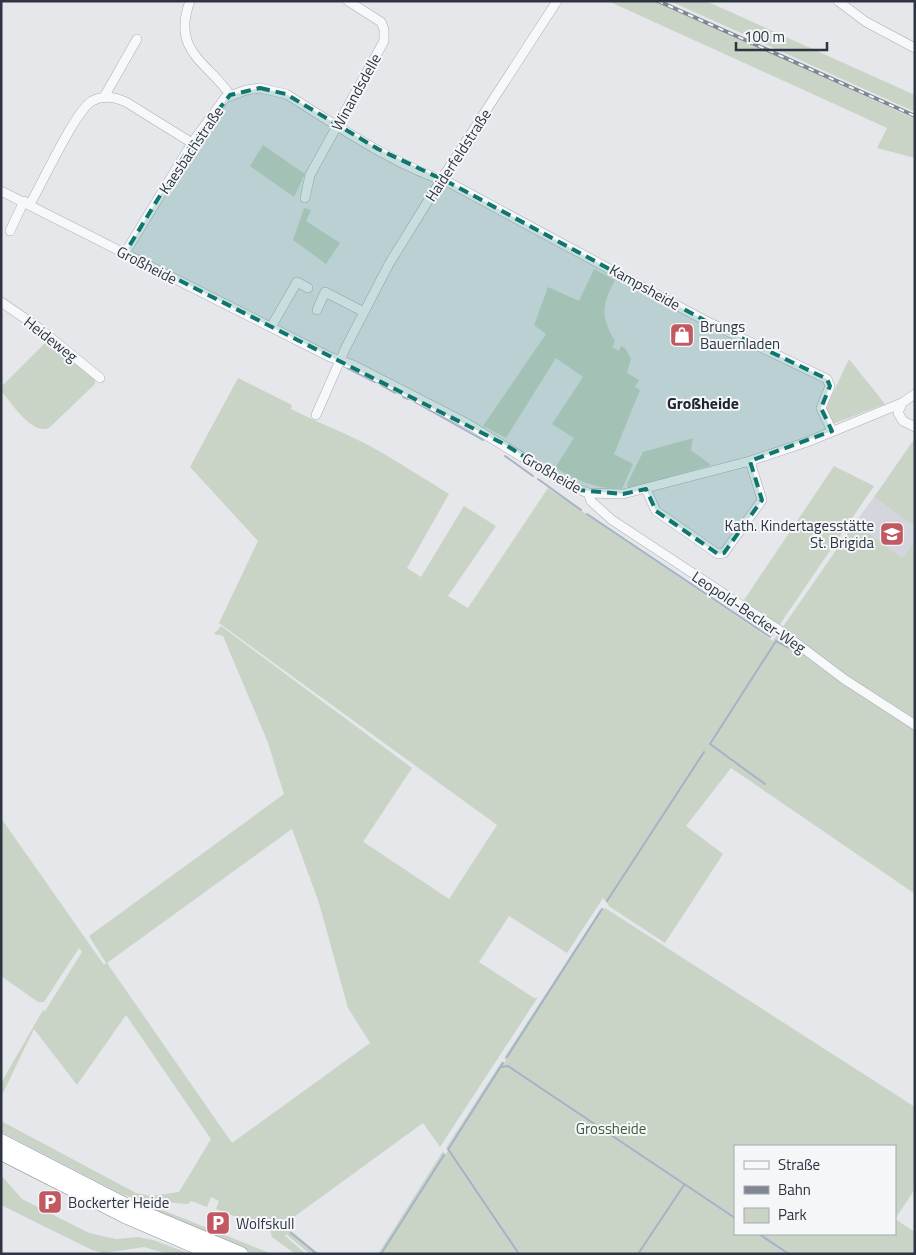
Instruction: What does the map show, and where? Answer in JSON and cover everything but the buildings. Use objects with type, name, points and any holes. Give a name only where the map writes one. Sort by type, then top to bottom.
[{"type":"highway","points":[[1,1141],[128,1206],[242,1254]]},
{"type":"highway","points":[[1,1153],[125,1216],[213,1254]]},
{"type":"street","points":[[190,1],[186,27],[192,53],[208,72],[221,82],[230,95]]},
{"type":"street","name":"Winandsdelle","points":[[305,198],[310,175],[360,88],[384,38],[384,27],[381,22],[348,1]]},
{"type":"street","name":"Haiderfeldstraße","points":[[316,416],[364,312],[389,264],[440,180],[557,1]]},
{"type":"street","points":[[838,1],[866,22],[915,48]]},
{"type":"street","points":[[104,97],[136,39]]},
{"type":"street","name":"Kaesbachstraße","points":[[125,253],[192,143],[230,95],[246,90],[272,89],[286,94],[378,149],[440,180]]},
{"type":"street","points":[[10,231],[82,110],[91,102],[104,97],[126,102],[192,143]]},
{"type":"street","name":"Kampsheide","points":[[440,180],[531,226],[704,320],[827,379],[830,386],[821,408],[832,431]]},
{"type":"street","name":"Großheide","points":[[1,191],[330,357],[341,360],[468,424],[568,485],[588,493],[623,494],[750,461],[808,442],[910,398]]},
{"type":"street","points":[[271,327],[297,282],[308,288]]},
{"type":"street","points":[[317,310],[325,292],[364,312]]},
{"type":"street","name":"Heideweg","points":[[1,302],[39,328],[100,378]]},
{"type":"street","points":[[910,398],[898,413],[903,421],[914,425]]},
{"type":"street","name":"Großheide","points":[[881,411],[889,410],[898,413]]},
{"type":"street","points":[[646,489],[656,511],[718,554],[724,553],[762,500],[750,461]]},
{"type":"street","name":"Leopold-Becker-Weg","points":[[588,493],[591,501],[612,520],[779,630],[844,679],[915,725]]},
{"type":"highlighted area","points":[[260,88],[286,94],[378,149],[450,183],[704,320],[827,379],[830,386],[821,408],[832,431],[750,461],[762,500],[724,553],[718,554],[656,511],[646,489],[623,494],[578,490],[504,444],[125,253],[192,143],[230,95]]},
{"type":"shaded area","name":"Kath. Kindertagesstätte St. Brigida","points":[[874,497],[915,527],[915,541],[902,558],[855,523]]},
{"type":"green space","points":[[608,1],[655,1],[915,119],[915,158],[877,148],[887,128]]},
{"type":"green space","points":[[670,1],[706,1],[915,95],[915,112]]},
{"type":"green space","points":[[263,145],[305,174],[294,197],[250,166]]},
{"type":"green space","points":[[304,208],[311,210],[306,221],[340,243],[326,264],[293,240]]},
{"type":"green space","points":[[594,269],[615,280],[607,297],[604,310],[607,324],[615,341],[612,347],[619,351],[621,346],[625,348],[631,359],[627,373],[639,380],[635,387],[640,390],[614,454],[633,464],[622,489],[587,483],[555,468],[574,438],[552,424],[583,377],[556,358],[506,438],[483,426],[546,334],[534,325],[548,287],[579,301]]},
{"type":"green space","points":[[48,340],[95,377],[95,384],[49,428],[42,429],[35,427],[22,417],[1,391],[1,387]]},
{"type":"green space","points":[[849,359],[885,404],[833,424],[826,408]]},
{"type":"green space","points":[[238,378],[292,405],[291,409],[370,446],[449,494],[407,568],[421,577],[464,506],[496,526],[448,596],[468,608],[548,488],[773,641],[855,523],[902,558],[915,541],[915,894],[731,768],[686,826],[723,854],[665,943],[610,907],[603,898],[567,953],[509,916],[479,962],[534,998],[538,997],[440,1147],[423,1123],[287,1222],[290,1230],[319,1254],[310,1254],[286,1234],[285,1236],[306,1254],[295,1254],[272,1237],[270,1230],[216,1209],[219,1201],[211,1197],[207,1207],[191,1201],[188,1204],[140,1200],[123,1195],[1,1132],[1,1121],[136,1193],[151,1196],[179,1192],[211,1139],[126,1015],[77,1085],[34,1029],[1,1097],[1,1083],[43,1010],[45,1011],[82,952],[79,948],[44,1002],[38,1002],[1,976],[1,818],[104,965],[106,963],[89,936],[284,794],[267,740],[223,636],[214,634],[221,626],[412,768],[363,842],[449,899],[497,825],[219,623],[258,541],[190,467]],"holes":[[[292,829],[319,903],[348,1008],[370,1043],[232,1143],[107,963]]]},
{"type":"green space","points":[[693,438],[691,450],[711,465],[628,489],[627,484],[643,452]]},
{"type":"green space","points":[[915,438],[915,527],[874,497]]},
{"type":"green space","points":[[834,466],[874,486],[772,636],[736,612]]},
{"type":"green space","name":"Grossheide","points":[[605,908],[915,1107],[915,1189],[896,1218],[896,1145],[734,1145],[734,1235],[896,1235],[896,1220],[915,1232],[915,1254],[378,1254],[443,1151],[445,1154],[448,1151],[446,1148],[502,1061],[504,1063],[506,1060],[504,1058],[600,910]]},
{"type":"green space","points":[[1,1175],[22,1199],[89,1233],[116,1239],[138,1237],[153,1240],[191,1254],[168,1254],[144,1247],[104,1253],[92,1250],[1,1205]]},
{"type":"green space","points":[[151,1207],[272,1254],[252,1254],[142,1208]]},
{"type":"waterway","points":[[347,368],[375,382]]},
{"type":"waterway","points":[[381,385],[395,393]]},
{"type":"waterway","points":[[403,397],[408,399]]},
{"type":"waterway","points":[[415,402],[483,440]]},
{"type":"waterway","points":[[505,456],[533,476]]},
{"type":"waterway","points":[[538,479],[581,510]]},
{"type":"waterway","points":[[587,514],[770,637]]},
{"type":"waterway","points":[[765,784],[710,744],[776,641],[789,648]]},
{"type":"waterway","points":[[607,901],[704,752]]},
{"type":"waterway","points":[[507,1057],[602,909]]},
{"type":"waterway","points":[[449,1148],[503,1063]]},
{"type":"waterway","points":[[501,1067],[508,1066],[734,1217]]},
{"type":"waterway","points":[[448,1149],[519,1254]]},
{"type":"waterway","points":[[381,1254],[444,1155]]},
{"type":"waterway","points":[[638,1254],[684,1185]]},
{"type":"waterway","points":[[291,1233],[317,1254]]},
{"type":"waterway","points":[[760,1235],[789,1254]]},
{"type":"railway","points":[[658,1],[915,116]]},
{"type":"place","name":"Brungs Bauernladen","points":[[682,335]]},
{"type":"place","name":"Kath. Kindertagesstätte St. Brigida","points":[[892,534]]},
{"type":"place","name":"Bockerter Heide","points":[[50,1202]]},
{"type":"place","name":"Wolfskull","points":[[218,1223]]},
{"type":"district","name":"Großheide","points":[[703,403]]}]
